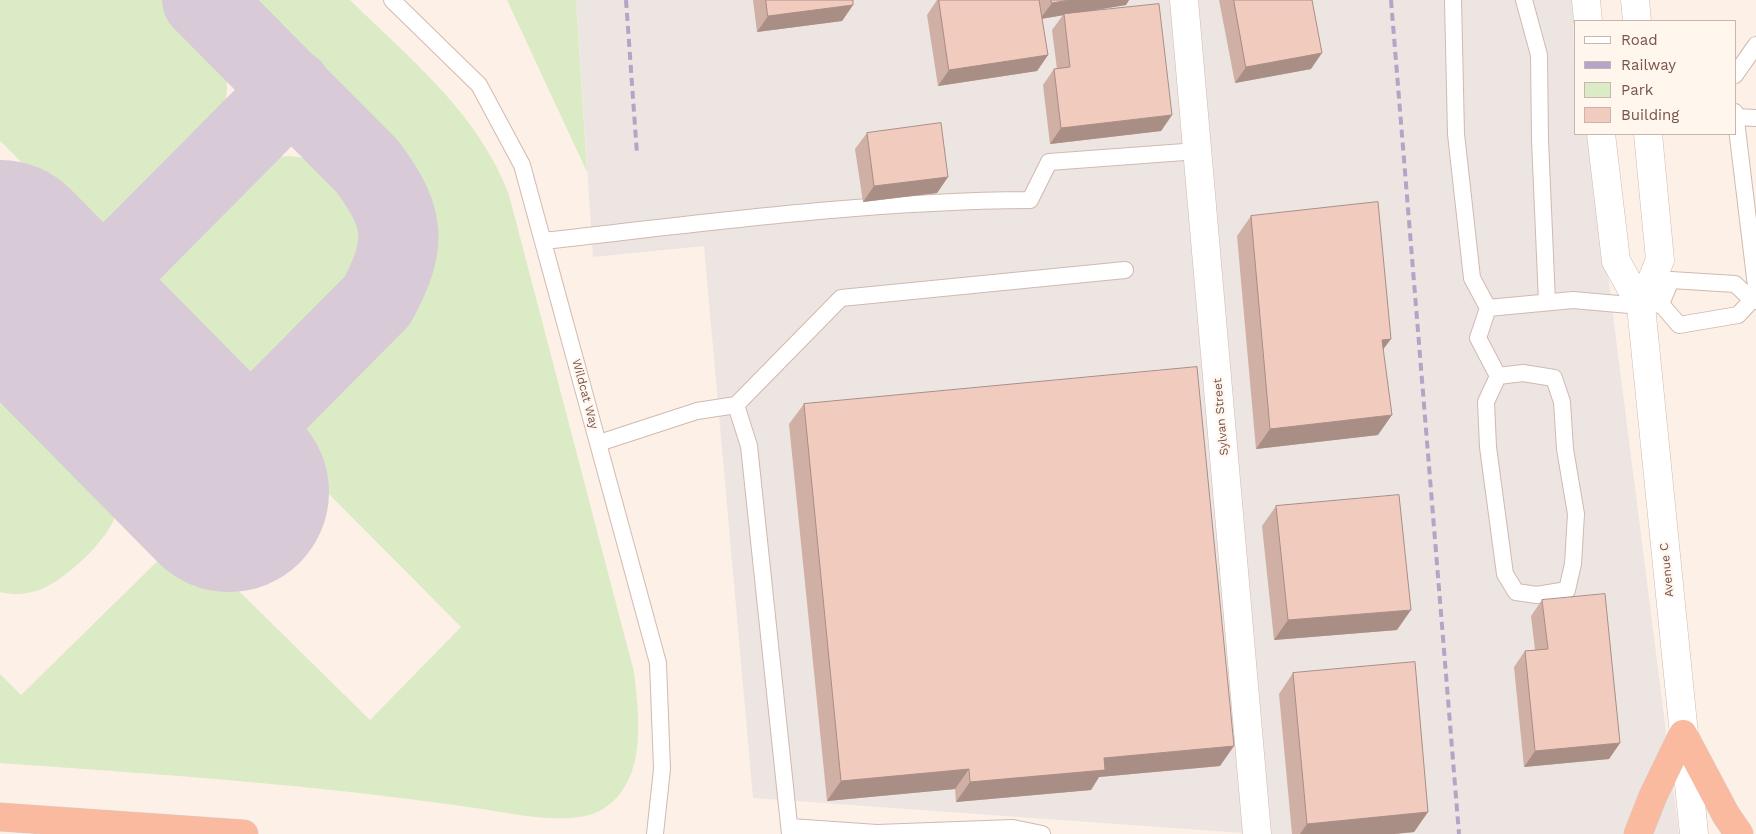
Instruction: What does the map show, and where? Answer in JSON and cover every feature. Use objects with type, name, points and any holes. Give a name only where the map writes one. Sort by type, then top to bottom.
[{"type":"highway","points":[[1638,834],[1653,796],[1683,734]]},
{"type":"highway","points":[[1683,734],[1726,815],[1739,834]]},
{"type":"highway","points":[[0,817],[244,834]]},
{"type":"street","name":"Sylvan Street","points":[[1184,0],[1256,834]]},
{"type":"street","points":[[1586,0],[1588,20]]},
{"type":"street","points":[[1635,0],[1637,20]]},
{"type":"street","name":"Avenue C","points":[[1601,135],[1616,261],[1651,306]]},
{"type":"street","name":"Avenue C","points":[[1648,135],[1660,260],[1651,306],[1683,734],[1694,834]]},
{"type":"lane","name":"Wildcat Way","points":[[392,0],[479,85],[522,165],[658,663],[662,769],[655,834]]},
{"type":"lane","points":[[1453,0],[1456,134],[1472,278],[1488,308],[1478,338],[1498,376]]},
{"type":"lane","points":[[1524,0],[1538,55],[1547,302]]},
{"type":"lane","points":[[1736,74],[1756,45]]},
{"type":"lane","points":[[1736,117],[1756,118]]},
{"type":"lane","points":[[1488,308],[1574,300],[1651,306],[1679,324],[1738,316],[1755,296],[1751,205],[1736,122]]},
{"type":"lane","points":[[543,241],[751,216],[989,200],[1030,200],[1049,162],[1198,151]]},
{"type":"lane","points":[[599,443],[697,411],[736,405],[840,298],[1125,270]]},
{"type":"lane","points":[[1651,306],[1671,280],[1735,284],[1755,296]]},
{"type":"lane","points":[[1523,373],[1554,378],[1562,402],[1566,449],[1576,514],[1573,564],[1567,590],[1537,595],[1516,592],[1504,574],[1492,482],[1486,402],[1498,376],[1523,373]]},
{"type":"lane","points":[[736,405],[749,446],[790,830],[877,833],[1013,828],[1042,834]]},
{"type":"shaded area","points":[[576,0],[1573,0],[1574,135],[1590,135],[1679,834],[1257,834],[753,798],[704,246],[593,257]]},
{"type":"green space","points":[[0,0],[166,0],[197,30],[219,58],[225,73],[227,90],[224,109],[214,132],[113,236],[102,239],[96,236],[0,141]]},
{"type":"green space","points":[[235,0],[350,0],[419,66],[461,113],[480,139],[496,166],[509,195],[634,672],[638,727],[634,765],[628,782],[617,797],[603,809],[590,815],[575,818],[524,816],[417,800],[298,787],[0,763],[0,674],[21,695],[177,542],[184,539],[370,720],[461,627],[314,479],[299,456],[296,441],[298,424],[302,414],[354,364],[379,337],[401,308],[417,279],[424,247],[422,213],[403,169]]},
{"type":"green space","points":[[507,0],[576,0],[587,172]]},
{"type":"green space","points":[[286,156],[316,161],[332,170],[347,183],[367,211],[373,230],[373,248],[368,264],[360,279],[335,309],[265,378],[258,382],[247,383],[144,283],[144,274],[243,173],[263,162]]},
{"type":"green space","points":[[0,378],[106,484],[117,505],[114,519],[108,531],[88,555],[52,584],[42,589],[21,594],[0,592]]},
{"type":"building","points":[[766,0],[853,0],[853,5],[768,16]]},
{"type":"building","points":[[939,0],[1039,0],[1048,55],[949,70]]},
{"type":"building","points":[[1051,0],[1070,0],[1052,3]]},
{"type":"building","points":[[1234,0],[1312,0],[1322,53],[1246,67]]},
{"type":"building","points":[[1159,4],[1172,115],[1061,128],[1054,69],[1070,67],[1064,14]]},
{"type":"building","points":[[941,123],[948,177],[874,186],[867,133]]},
{"type":"building","points":[[1378,202],[1391,339],[1382,340],[1392,415],[1270,429],[1251,216]]},
{"type":"building","points":[[1197,367],[1234,746],[1104,758],[1105,770],[970,782],[969,769],[841,781],[804,404]]},
{"type":"building","points":[[1399,495],[1411,610],[1288,620],[1276,506]]},
{"type":"building","points":[[1605,594],[1620,743],[1535,751],[1525,651],[1548,649],[1542,600]]},
{"type":"building","points":[[1415,662],[1428,812],[1307,824],[1293,673]]},
{"type":"taxiway","points":[[202,0],[367,166],[389,201],[398,232],[398,247],[394,263],[377,301],[208,471]]},
{"type":"taxiway","points":[[62,321],[292,89]]},
{"type":"runway","points":[[0,260],[229,492]]},
{"type":"railway","points":[[626,0],[637,154]]},
{"type":"railway","points":[[1391,0],[1459,834]]}]
